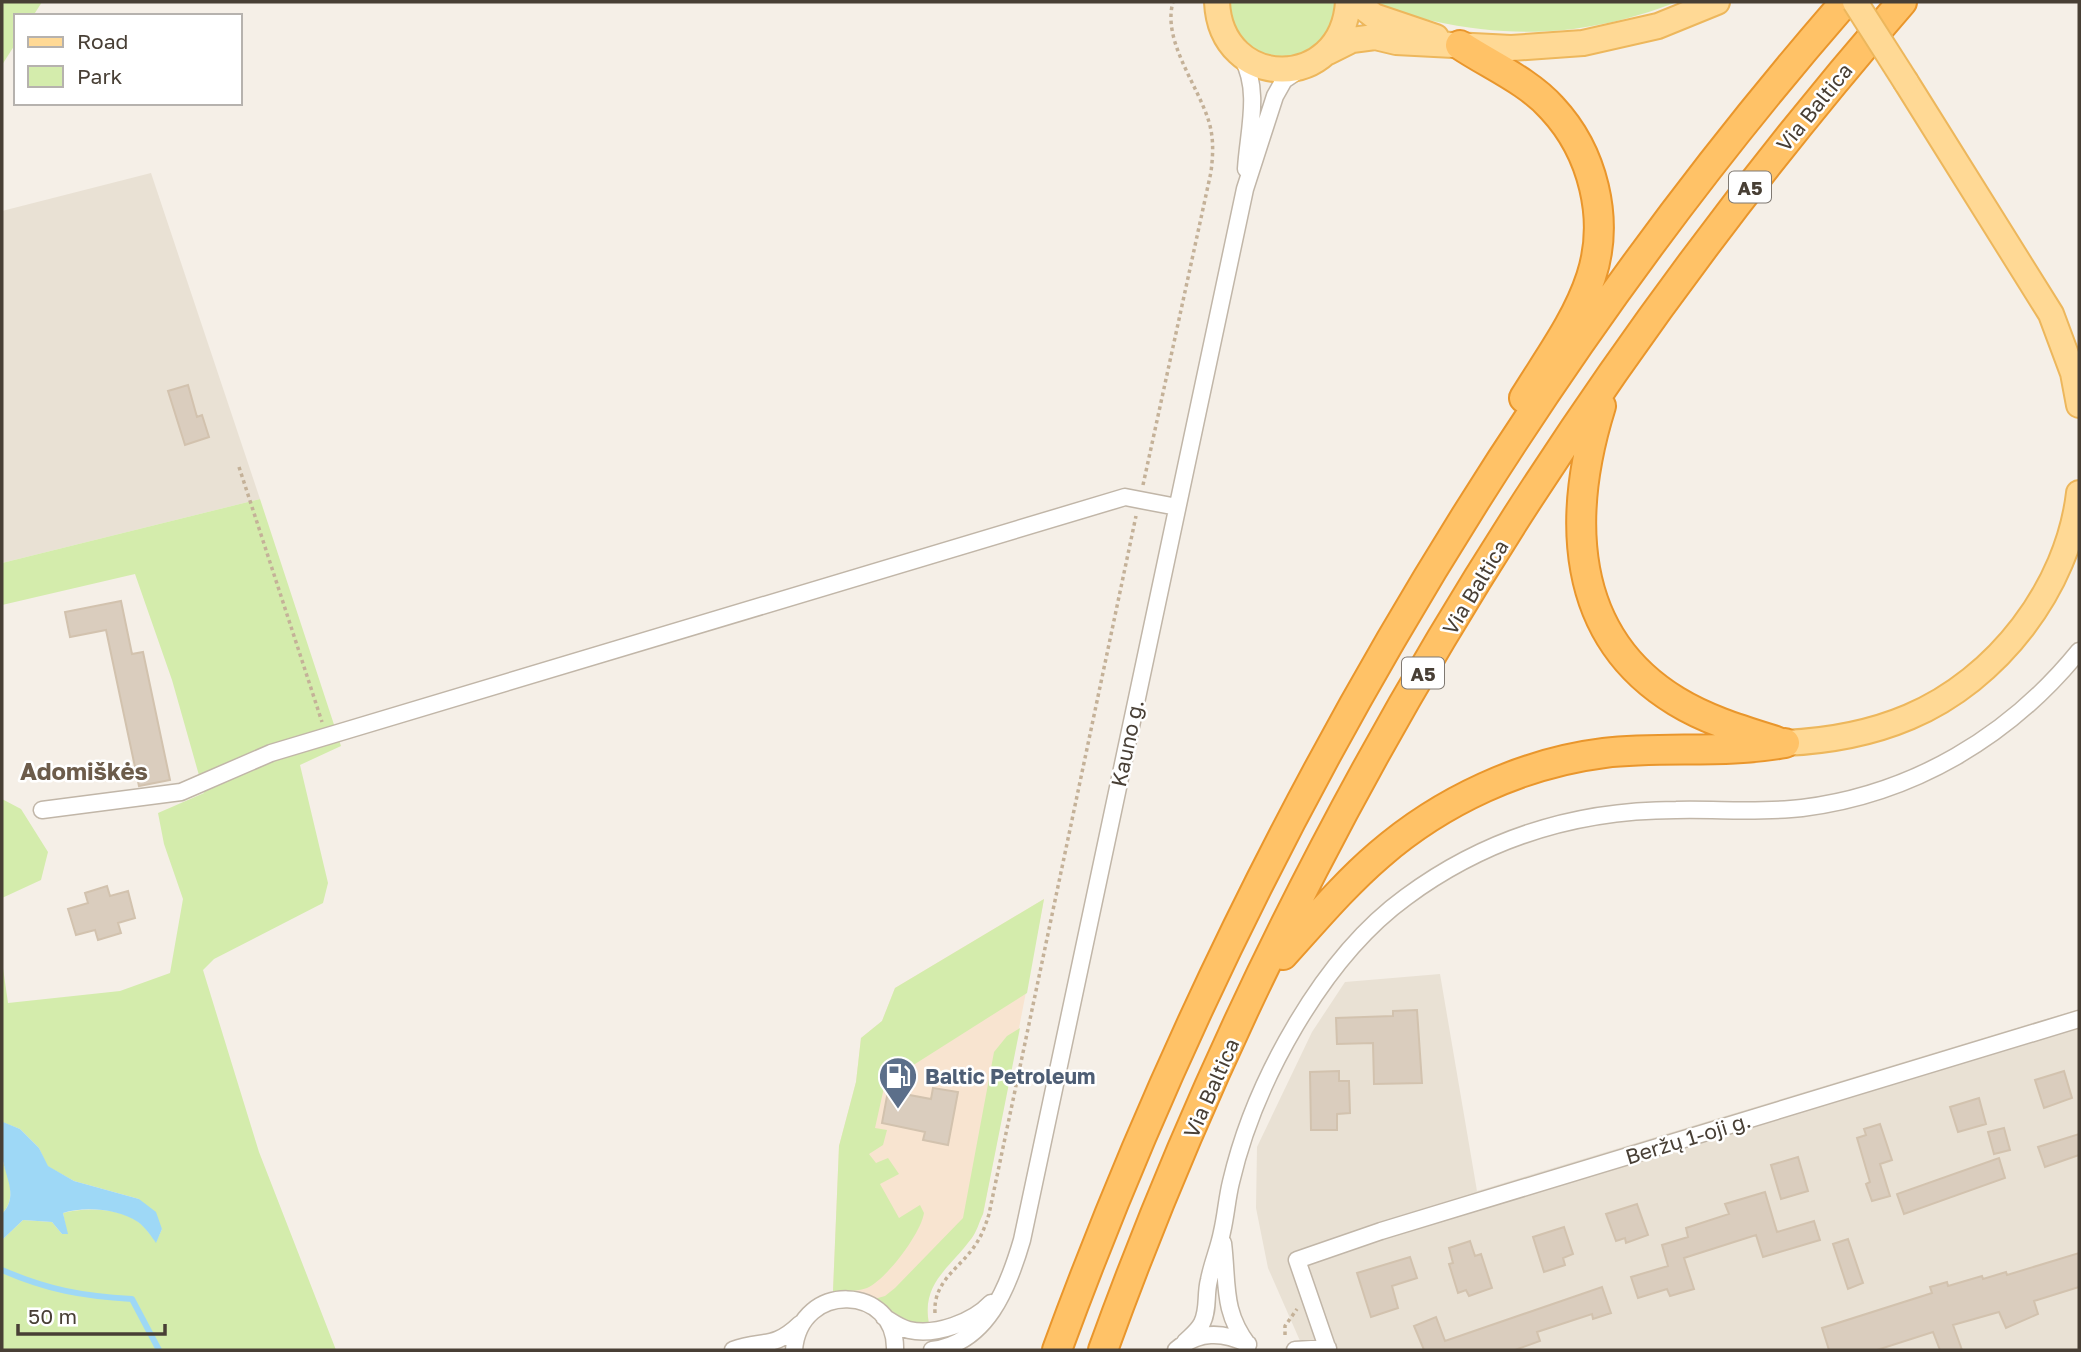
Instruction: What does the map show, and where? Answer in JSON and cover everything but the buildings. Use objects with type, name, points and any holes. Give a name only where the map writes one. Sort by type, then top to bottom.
[{"type":"highway","name":"Via Baltica","points":[[1058,1350],[1118,1195],[1168,1077],[1243,917],[1312,784],[1444,555],[1523,430],[1652,246],[1757,108],[1845,2]]},
{"type":"highway","name":"Via Baltica","points":[[1103,1350],[1187,1141],[1261,979],[1362,783],[1428,664],[1491,559],[1609,380],[1744,194],[1902,2]]},
{"type":"highway","points":[[1444,555],[1484,465],[1577,311],[1592,276],[1597,247],[1595,187],[1586,160],[1571,132],[1552,108],[1529,88],[1460,46]]},
{"type":"highway","points":[[1609,380],[1592,435],[1579,509],[1582,563],[1596,607],[1629,662],[1675,701],[1728,726],[1785,743]]},
{"type":"highway","points":[[1261,979],[1378,855],[1410,830],[1485,787],[1536,769],[1602,753],[1752,749],[1785,743]]},
{"type":"main road","points":[[1217,2],[1219,21],[1227,38],[1239,53],[1269,69],[1304,67],[1352,40],[1375,37],[1396,42],[1524,48],[1583,43],[1658,26],[1717,2]]},
{"type":"main road","points":[[1328,52],[1347,21],[1348,2]]},
{"type":"main road","points":[[1356,2],[1374,16],[1460,46]]},
{"type":"main road","points":[[1855,2],[2051,314],[2073,373],[2079,405]]},
{"type":"main road","points":[[1785,743],[1854,735],[1912,716],[1964,685],[1989,664],[2010,642],[2047,589],[2071,530],[2079,493]]},
{"type":"street","name":"Kauno g.","points":[[1239,53],[1250,72],[1253,92],[1245,189]]},
{"type":"street","name":"Kauno g.","points":[[932,1350],[960,1343],[979,1329],[1014,1268],[1245,189],[1275,96],[1284,80],[1304,67]]},
{"type":"street","points":[[42,810],[181,792],[271,753],[1125,497],[1177,508]]},
{"type":"street","points":[[1181,1346],[1200,1327],[1207,1311],[1208,1283],[1222,1234],[1230,1182],[1245,1137],[1303,1013],[1347,952],[1401,900],[1431,879],[1493,845],[1571,820],[1637,811],[1802,808],[1886,789],[1942,765],[2004,726],[2032,703],[2079,651]]},
{"type":"street","name":"Beržų 1-oji g.","points":[[1312,1302],[1297,1260],[1394,1227],[2079,1019]]},
{"type":"street","points":[[1222,1234],[1228,1308],[1233,1325],[1254,1348]]},
{"type":"street","points":[[733,1350],[766,1345],[786,1337],[823,1303],[837,1299],[863,1302],[911,1331],[956,1325],[977,1316],[1000,1294]]},
{"type":"street","points":[[1290,1345],[1327,1350],[1312,1302]]},
{"type":"street","points":[[883,1316],[891,1329],[895,1350]]},
{"type":"street","points":[[794,1350],[801,1322]]},
{"type":"street","points":[[1181,1346],[1217,1334],[1254,1348]]},
{"type":"path","points":[[936,1329],[935,1306],[939,1291],[946,1276],[975,1246],[989,1214],[1211,172],[1213,148],[1209,123],[1172,29],[1173,2]]},
{"type":"path","points":[[239,467],[327,737]]},
{"type":"path","points":[[1290,1345],[1285,1326],[1290,1316],[1312,1302]]},
{"type":"shaded area","points":[[151,173],[260,499],[2,563],[2,211]]},
{"type":"shaded area","points":[[1044,899],[983,1214],[972,1238],[940,1273],[930,1290],[927,1308],[929,1324],[850,1290],[833,1291],[839,1146],[856,1082],[861,1038],[882,1021],[895,988]]},
{"type":"shaded area","points":[[1440,974],[1477,1191],[2079,1009],[2079,1350],[1304,1350],[1268,1268],[1256,1208],[1257,1147],[1312,1032],[1345,982]]},
{"type":"green space","points":[[2,2],[42,2],[34,14],[14,14],[14,46],[2,65]]},
{"type":"green space","points":[[1228,2],[1337,2],[1331,28],[1318,44],[1303,53],[1285,57],[1268,56],[1253,49],[1240,38],[1231,22]]},
{"type":"green space","points":[[1371,2],[1677,2],[1646,13],[1586,27],[1527,32],[1496,31],[1433,21]]},
{"type":"green space","points":[[260,499],[341,746],[300,765],[328,883],[323,903],[214,959],[203,970],[259,1152],[336,1350],[2,1350],[2,1240],[23,1220],[52,1222],[62,1234],[67,1234],[63,1213],[104,1210],[133,1219],[143,1226],[156,1242],[162,1229],[139,1199],[74,1181],[47,1166],[39,1148],[20,1129],[2,1122],[2,961],[8,1003],[120,991],[170,973],[183,899],[164,844],[158,813],[204,793],[172,680],[135,574],[2,605],[2,563]]},
{"type":"green space","points":[[2,799],[21,809],[48,852],[41,880],[2,898]]},
{"type":"green space","points":[[1044,899],[1027,993],[885,1083],[875,1128],[887,1130],[883,1145],[869,1154],[876,1163],[888,1158],[899,1174],[880,1184],[899,1218],[920,1205],[924,1213],[922,1222],[893,1266],[875,1283],[859,1290],[833,1291],[839,1146],[856,1082],[861,1038],[882,1021],[895,988]]},
{"type":"green space","points":[[1020,1028],[983,1214],[973,1236],[933,1287],[929,1298],[929,1324],[901,1321],[871,1300],[885,1296],[895,1288],[963,1218],[994,1052],[1007,1036]]},
{"type":"green space","points":[[2,1160],[9,1181],[10,1195],[7,1208],[2,1214]]},
{"type":"water","points":[[3,1122],[20,1129],[39,1148],[48,1166],[74,1181],[139,1199],[156,1212],[162,1229],[156,1243],[138,1222],[121,1214],[91,1209],[63,1213],[68,1234],[62,1234],[52,1222],[23,1220],[2,1240],[2,1214],[7,1208],[10,1195],[1,1152]]},
{"type":"waterway","points":[[2,1270],[65,1291],[132,1299],[159,1350]]},
{"type":"place","name":"Baltic Petroleum","points":[[898,1110]]},
{"type":"district","name":"Adomiškės","points":[[84,770]]}]
